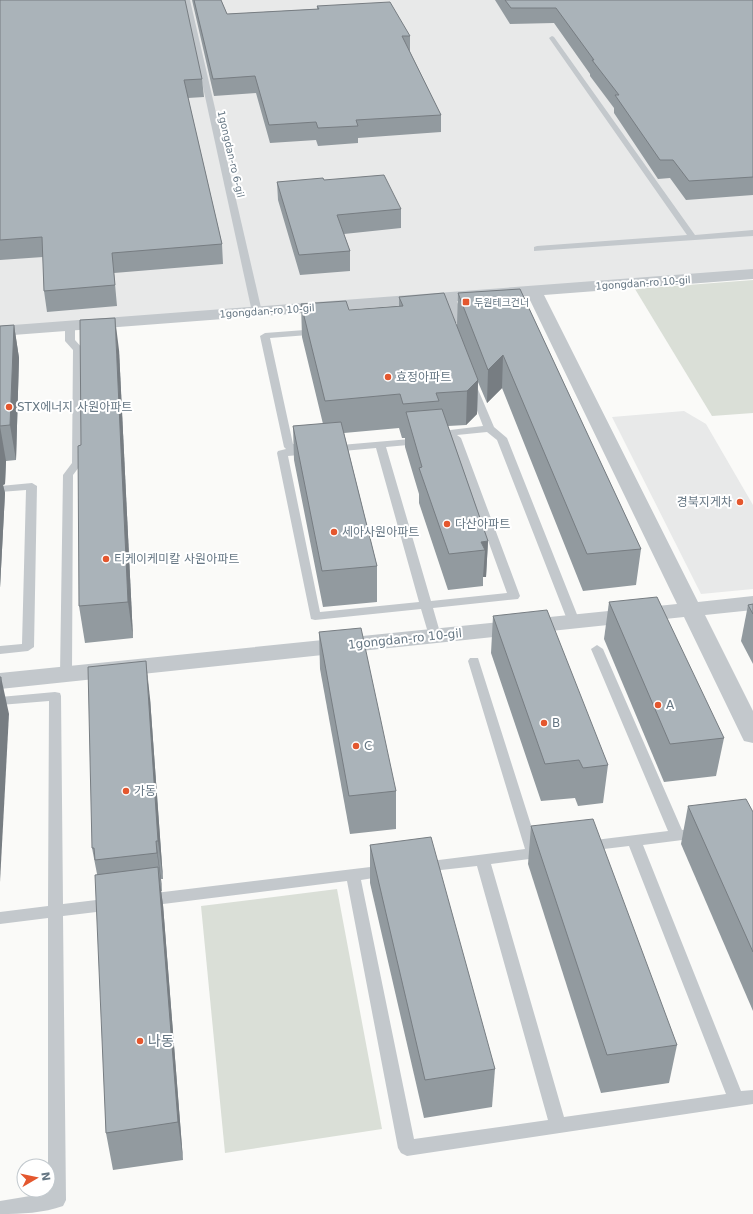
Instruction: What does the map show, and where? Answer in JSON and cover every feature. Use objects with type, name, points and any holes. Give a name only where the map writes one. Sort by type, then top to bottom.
[{"type":"street","name":"1gongdan-ro 10-gil","points":[[0,331],[257,312],[344,311],[450,297],[753,274]]},
{"type":"street","points":[[534,291],[690,610],[753,735]]},
{"type":"street","name":"1gongdan-ro 10-gil","points":[[0,681],[753,603]]},
{"type":"lane","name":"1gongdan-ro 6-gil","points":[[187,0],[257,312]]},
{"type":"lane","points":[[552,38],[692,237]]},
{"type":"lane","points":[[536,249],[753,233]]},
{"type":"lane","points":[[433,323],[449,325],[460,320],[450,297]]},
{"type":"lane","points":[[66,674],[68,474],[78,463],[78,349],[70,341],[70,326]]},
{"type":"lane","points":[[326,331],[265,336],[289,447],[489,429]]},
{"type":"lane","points":[[467,372],[489,429],[502,438],[574,622]]},
{"type":"lane","points":[[456,438],[514,596],[315,616],[282,453],[380,445],[456,438]]},
{"type":"lane","points":[[380,445],[435,636]]},
{"type":"lane","points":[[0,489],[32,486],[28,647],[0,650]]},
{"type":"lane","points":[[597,649],[677,835]]},
{"type":"lane","points":[[474,661],[533,853]]},
{"type":"lane","points":[[0,701],[55,696],[57,1200],[0,1209]]},
{"type":"lane","points":[[572,848],[715,831]]},
{"type":"lane","points":[[634,840],[736,1099]]},
{"type":"lane","points":[[0,918],[556,850]]},
{"type":"lane","points":[[482,859],[558,1125]]},
{"type":"lane","points":[[353,875],[406,1148],[753,1097]]},
{"type":"shaded area","points":[[0,0],[753,0],[753,274],[0,331]]},
{"type":"shaded area","points":[[753,280],[753,413],[712,416],[635,289]]},
{"type":"shaded area","name":"경북지게차","points":[[684,411],[706,424],[753,505],[753,589],[701,594],[612,417]]},
{"type":"shaded area","points":[[337,889],[382,1129],[225,1153],[201,906]]},
{"type":"building","points":[[0,0],[185,0],[202,79],[184,80],[222,244],[112,253],[115,285],[44,291],[42,237],[0,240]]},
{"type":"building","points":[[194,0],[221,0],[227,14],[319,9],[317,6],[390,2],[410,36],[402,36],[441,115],[356,120],[358,126],[318,128],[316,122],[269,125],[255,76],[213,79]]},
{"type":"building","points":[[505,0],[753,0],[753,177],[689,181],[673,160],[660,160],[615,95],[619,95],[592,60],[594,60],[556,8],[511,8]]},
{"type":"building","points":[[384,175],[401,209],[337,215],[350,251],[299,255],[277,182]]},
{"type":"building","points":[[520,289],[641,549],[587,554],[503,355],[488,370],[458,293]]},
{"type":"building","name":"효정아파트","points":[[444,293],[478,380],[467,391],[436,393],[439,401],[403,404],[400,394],[325,401],[301,304],[346,301],[349,310],[403,306],[399,297]]},
{"type":"building","points":[[115,318],[128,602],[79,606],[78,446],[81,445],[80,320]]},
{"type":"building","points":[[14,325],[10,425],[0,426],[0,326]]},
{"type":"building","points":[[442,409],[488,541],[481,542],[485,550],[449,554],[419,468],[422,467],[406,412]]},
{"type":"building","name":"세아사원아파트","points":[[341,422],[377,566],[322,571],[293,426]]},
{"type":"building","points":[[657,597],[724,738],[670,744],[609,602]]},
{"type":"building","points":[[753,604],[753,614],[748,605]]},
{"type":"building","points":[[547,610],[608,765],[583,768],[579,760],[545,764],[493,616]]},
{"type":"building","name":"C","points":[[361,628],[396,791],[349,796],[319,632]]},
{"type":"building","name":"가동","points":[[146,661],[158,841],[156,841],[157,853],[95,860],[94,848],[92,848],[88,667]]},
{"type":"building","points":[[746,799],[753,812],[753,952],[688,806]]},
{"type":"building","points":[[593,819],[677,1045],[607,1055],[531,826]]},
{"type":"building","points":[[431,837],[495,1069],[425,1080],[370,845]]},
{"type":"building","name":"나동","points":[[158,867],[178,1122],[106,1133],[95,875]]},
{"type":"place","name":"두원테크건너","points":[[466,302]]},
{"type":"place","name":"효정아파트","points":[[388,377]]},
{"type":"place","name":"STX에너지 사원아파트","points":[[9,407]]},
{"type":"place","name":"경북지게차","points":[[740,502]]},
{"type":"place","name":"다산아파트","points":[[447,524]]},
{"type":"place","name":"세아사원아파트","points":[[334,532]]},
{"type":"place","name":"티케이케미칼 사원아파트","points":[[106,559]]},
{"type":"place","name":"A","points":[[658,705]]},
{"type":"place","name":"B","points":[[544,723]]},
{"type":"place","name":"C","points":[[356,746]]},
{"type":"place","name":"가동","points":[[126,791]]},
{"type":"place","name":"나동","points":[[140,1041]]}]
